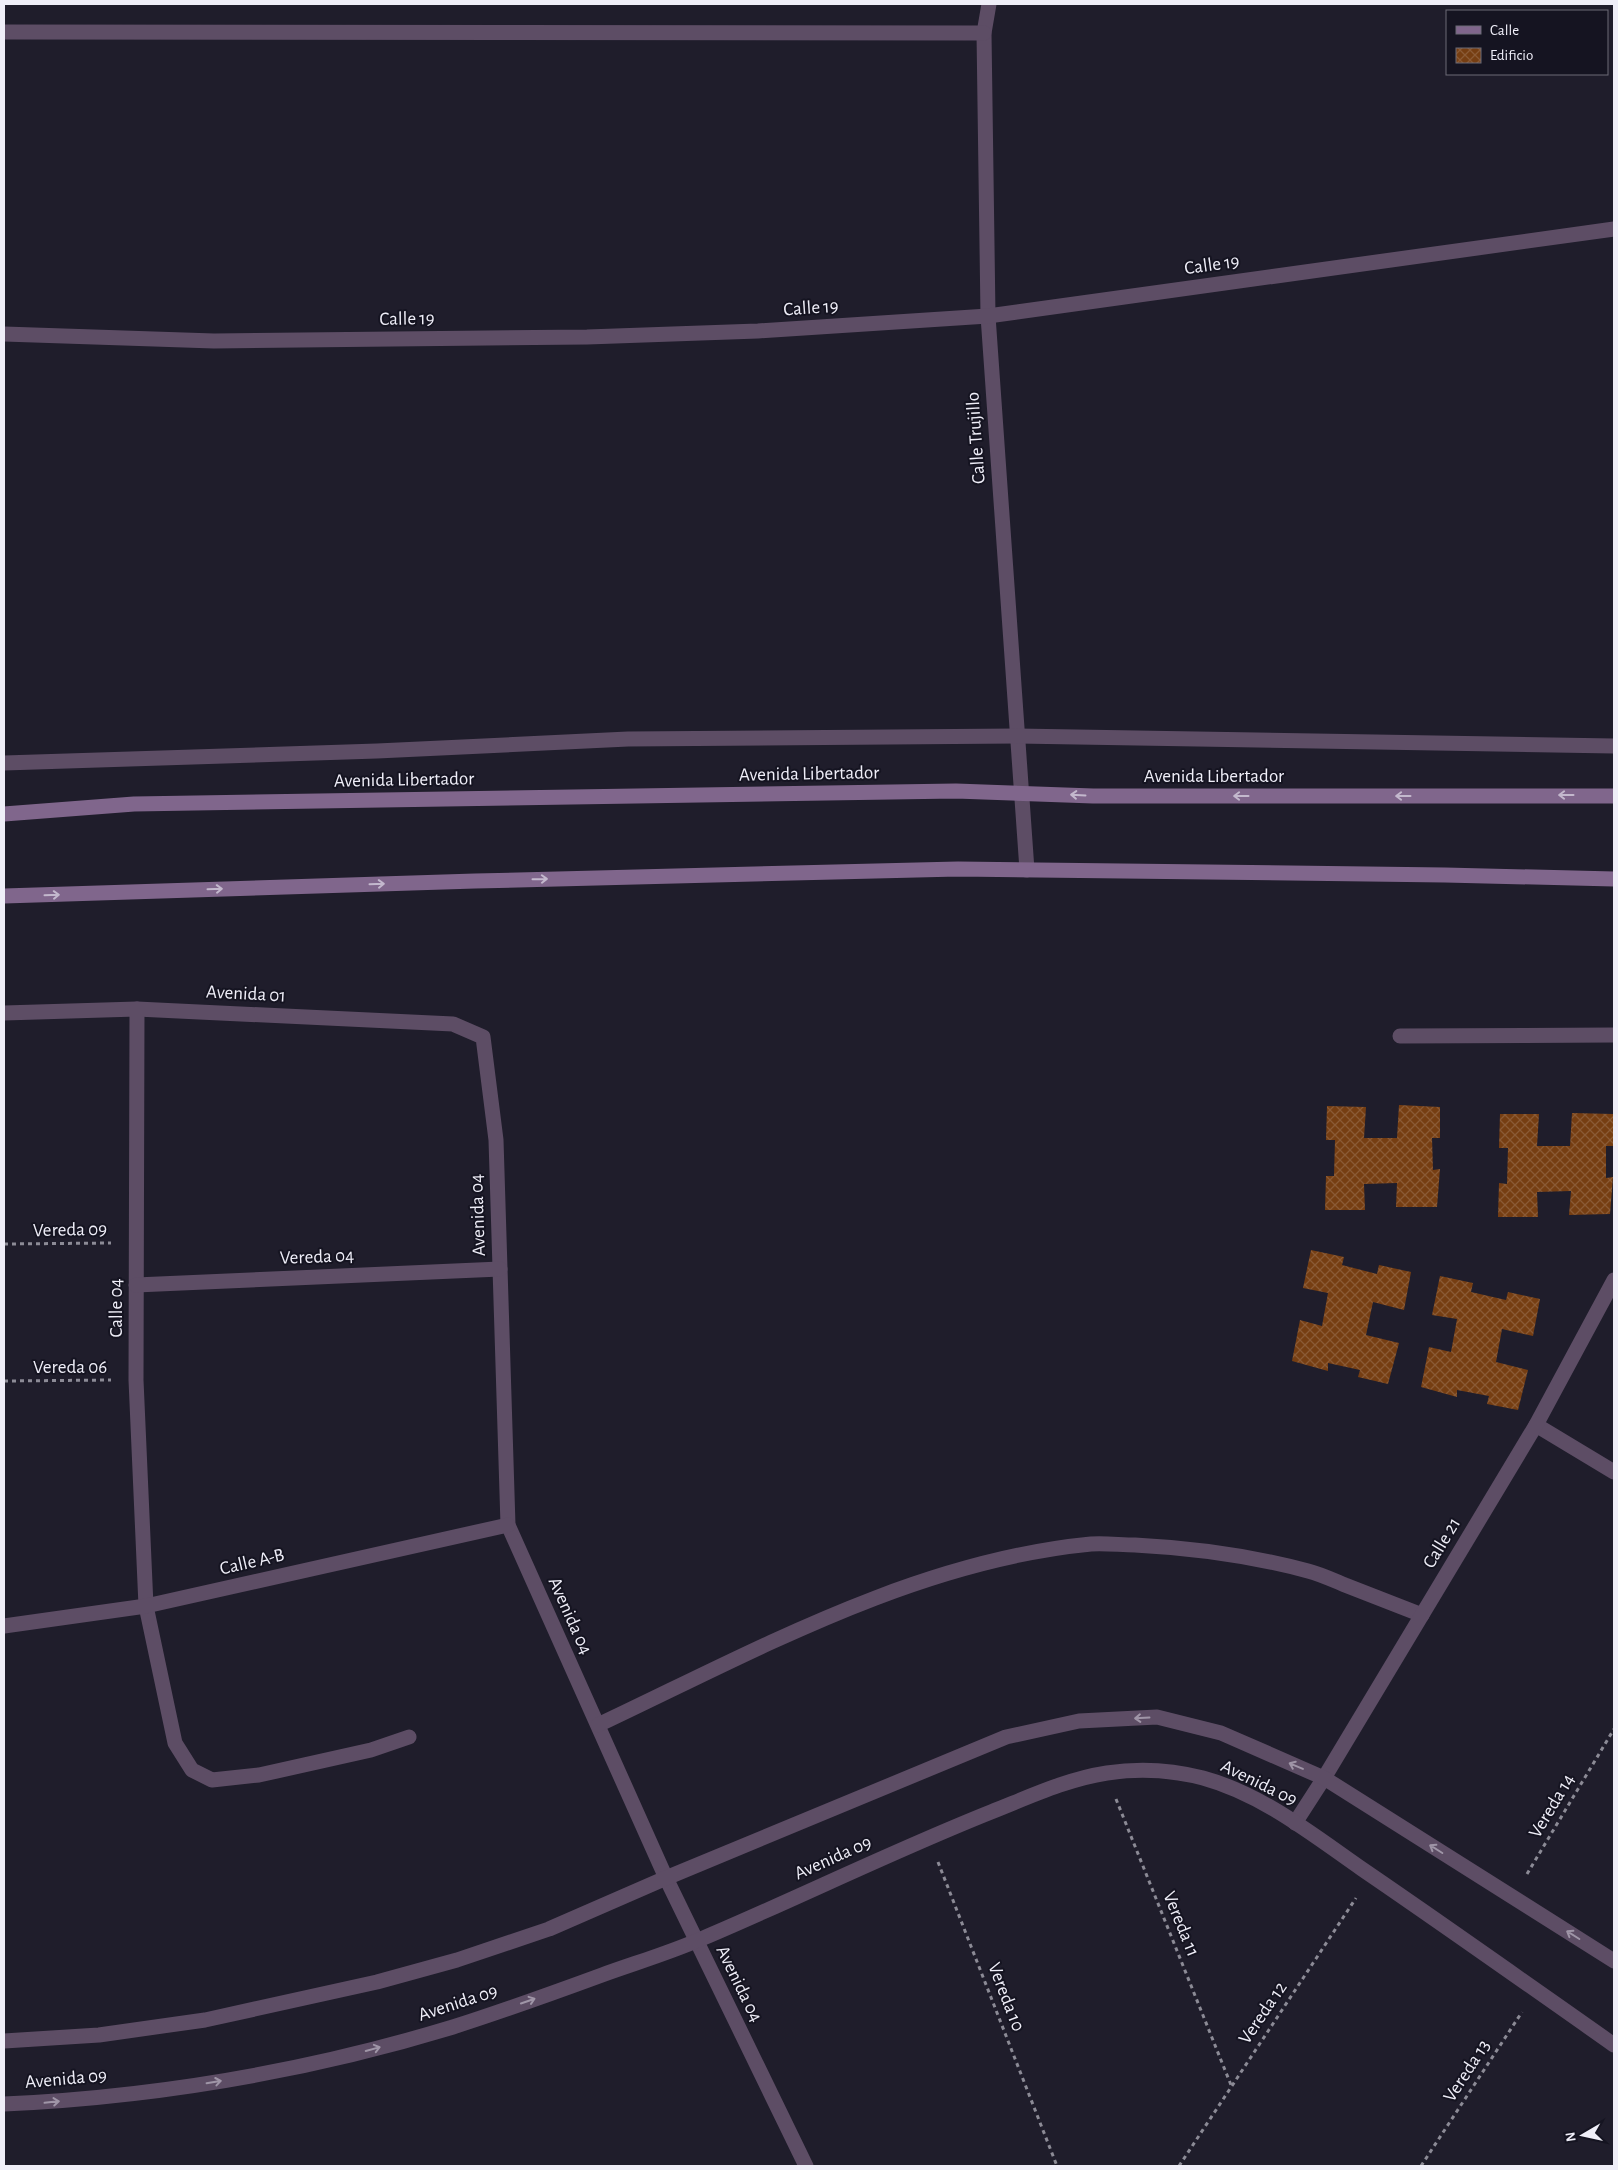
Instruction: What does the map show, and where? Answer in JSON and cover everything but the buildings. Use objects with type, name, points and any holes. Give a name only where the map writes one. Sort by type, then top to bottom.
[{"type":"street","name":"Calle Trujillo","points":[[989,4],[984,34],[988,316],[1027,870]]},
{"type":"street","points":[[4,32],[984,34]]},
{"type":"street","name":"Calle 19","points":[[4,334],[214,342],[578,337],[758,331],[988,316],[1614,229]]},
{"type":"street","points":[[4,763],[377,751],[628,739],[1017,736],[1614,746]]},
{"type":"street","name":"Avenida Libertador","points":[[4,814],[134,804],[936,792],[1021,792],[1093,796],[1614,796]]},
{"type":"street","points":[[4,896],[475,881],[958,869],[1614,879]]},
{"type":"street","name":"Avenida 01","points":[[4,1013],[137,1008],[453,1024],[483,1037]]},
{"type":"street","name":"Calle 04","points":[[137,1008],[136,1380],[146,1606],[175,1743],[192,1770],[212,1780],[259,1775],[371,1750],[409,1737]]},
{"type":"street","points":[[1400,1036],[1614,1036]]},
{"type":"street","name":"Avenida 04","points":[[483,1037],[496,1140],[508,1525],[666,1878],[806,2166]]},
{"type":"street","name":"Vereda 04","points":[[136,1285],[500,1269]]},
{"type":"street","name":"Calle 21","points":[[1295,1823],[1536,1425],[1614,1280]]},
{"type":"street","points":[[1536,1425],[1614,1472]]},
{"type":"street","name":"Calle A-B","points":[[4,1626],[146,1606],[508,1525]]},
{"type":"street","points":[[598,1725],[838,1612],[974,1566],[1093,1544],[1153,1546],[1212,1552],[1261,1560],[1310,1571],[1422,1615]]},
{"type":"street","name":"Avenida 09","points":[[4,2041],[99,2035],[205,2020],[377,1982],[457,1960],[549,1930],[666,1878],[1006,1737],[1079,1721],[1157,1717],[1221,1732],[1324,1778],[1614,1961]]},
{"type":"street","name":"Avenida 09","points":[[4,2104],[54,2102],[212,2082],[292,2068],[354,2054],[454,2027],[697,1941],[929,1837],[1074,1780],[1106,1773],[1138,1770],[1171,1772],[1202,1778],[1234,1788],[1295,1823],[1614,2045]]},
{"type":"path","name":"Vereda 09","points":[[4,1244],[136,1243]]},
{"type":"path","name":"Vereda 06","points":[[4,1381],[136,1380]]},
{"type":"path","name":"Vereda 14","points":[[1513,1898],[1614,1729]]},
{"type":"path","name":"Vereda 11","points":[[1106,1773],[1231,2086]]},
{"type":"path","name":"Vereda 10","points":[[929,1837],[1057,2166]]},
{"type":"path","name":"Vereda 12","points":[[1178,2166],[1372,1875]]},
{"type":"path","name":"Vereda 13","points":[[1421,2166],[1536,1991]]}]
